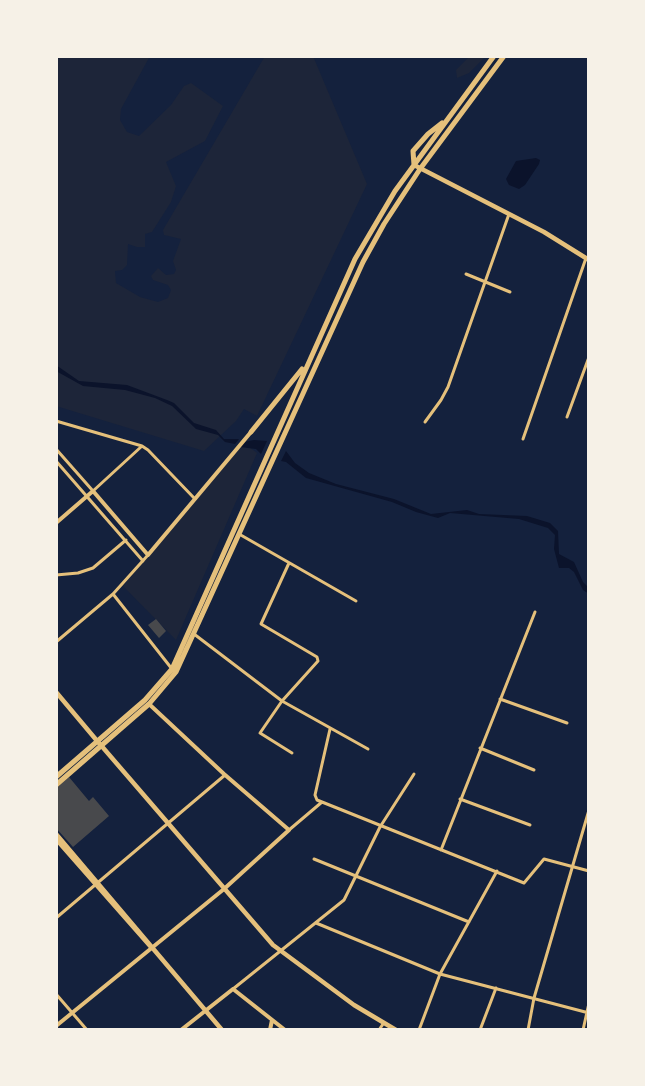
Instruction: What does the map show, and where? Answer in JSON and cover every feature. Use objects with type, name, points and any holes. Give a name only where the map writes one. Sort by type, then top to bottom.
[{"type":"highway","points":[[56,785],[145,700],[172,668],[273,438],[364,243],[395,191],[494,56]]},
{"type":"highway","points":[[56,777],[149,704],[176,672],[270,462],[363,262],[384,224],[420,169],[504,56]]},
{"type":"highway","points":[[414,165],[413,151],[428,134],[447,120]]},
{"type":"highway","points":[[250,432],[310,359]]},
{"type":"main road","points":[[414,165],[544,232],[587,259]]},
{"type":"main road","points":[[56,692],[224,889],[280,951],[383,1024],[396,1030]]},
{"type":"main road","points":[[56,834],[96,884]]},
{"type":"main road","points":[[56,839],[222,1030]]},
{"type":"street","points":[[425,422],[448,387],[510,214]]},
{"type":"street","points":[[523,440],[587,259]]},
{"type":"street","points":[[466,274],[510,292]]},
{"type":"street","points":[[567,417],[589,357]]},
{"type":"street","points":[[56,421],[142,446],[195,499]]},
{"type":"street","points":[[56,642],[113,594],[143,561],[250,432]]},
{"type":"street","points":[[56,523],[142,446]]},
{"type":"street","points":[[56,448],[148,555]]},
{"type":"street","points":[[56,461],[143,561]]},
{"type":"street","points":[[239,534],[356,601]]},
{"type":"street","points":[[56,575],[78,573],[93,568],[126,540]]},
{"type":"street","points":[[289,562],[261,624],[317,657],[318,661],[282,702],[260,733],[292,753]]},
{"type":"street","points":[[113,594],[172,668]]},
{"type":"street","points":[[441,850],[535,612]]},
{"type":"street","points":[[194,634],[282,702],[368,749]]},
{"type":"street","points":[[500,699],[567,723]]},
{"type":"street","points":[[149,704],[225,775],[289,830]]},
{"type":"street","points":[[330,729],[315,794],[318,800],[380,827],[524,883],[544,860],[589,870]]},
{"type":"street","points":[[480,748],[534,770]]},
{"type":"street","points":[[181,1030],[344,900],[380,827],[414,774]]},
{"type":"street","points":[[56,918],[225,775]]},
{"type":"street","points":[[460,799],[530,826]]},
{"type":"street","points":[[56,1028],[72,1012],[224,889],[322,802]]},
{"type":"street","points":[[528,1030],[534,998],[589,810]]},
{"type":"street","points":[[314,860],[469,922]]},
{"type":"street","points":[[419,1030],[440,974],[497,871]]},
{"type":"street","points":[[316,923],[440,974],[587,1012]]},
{"type":"street","points":[[233,988],[285,1030]]},
{"type":"street","points":[[480,1030],[496,988]]},
{"type":"street","points":[[56,994],[87,1030]]},
{"type":"street","points":[[583,1030],[589,1003]]},
{"type":"street","points":[[270,1030],[272,1020]]},
{"type":"street","points":[[379,1030],[383,1024]]},
{"type":"shaded area","points":[[56,56],[150,56],[121,109],[120,120],[127,132],[139,136],[171,105],[184,86],[191,83],[223,106],[205,141],[166,162],[176,186],[171,202],[152,232],[145,234],[145,247],[128,244],[127,265],[122,270],[115,271],[116,283],[140,297],[158,302],[168,298],[171,290],[168,285],[153,280],[151,276],[158,268],[166,275],[174,274],[176,270],[173,261],[181,239],[164,235],[163,230],[265,56],[313,56],[367,184],[257,416],[244,409],[236,421],[204,451],[56,406]]},
{"type":"shaded area","points":[[470,56],[486,56],[469,73],[457,78],[456,70]]},
{"type":"shaded area","points":[[536,158],[540,160],[539,164],[525,185],[519,189],[509,185],[506,179],[516,161]]},
{"type":"shaded area","points":[[56,365],[79,381],[127,385],[167,400],[174,403],[194,423],[216,430],[224,439],[239,439],[235,444],[225,442],[218,435],[196,429],[172,406],[155,398],[125,390],[83,386],[56,371]]},
{"type":"shaded area","points":[[254,440],[267,441],[261,454],[256,449],[240,447],[244,442]]},
{"type":"shaded area","points":[[244,443],[257,453],[176,640],[123,586]]},
{"type":"shaded area","points":[[286,451],[295,463],[309,473],[336,484],[394,499],[431,514],[467,510],[479,514],[527,516],[550,523],[558,531],[559,554],[574,562],[583,582],[589,588],[589,594],[583,590],[574,572],[569,568],[559,568],[554,549],[555,535],[548,528],[519,519],[450,513],[438,518],[416,512],[392,502],[306,478],[286,462],[281,461]]},
{"type":"building","points":[[156,619],[166,631],[159,638],[148,625]]},
{"type":"building","points":[[69,777],[89,801],[93,797],[109,816],[73,847],[56,828],[56,788]]}]
